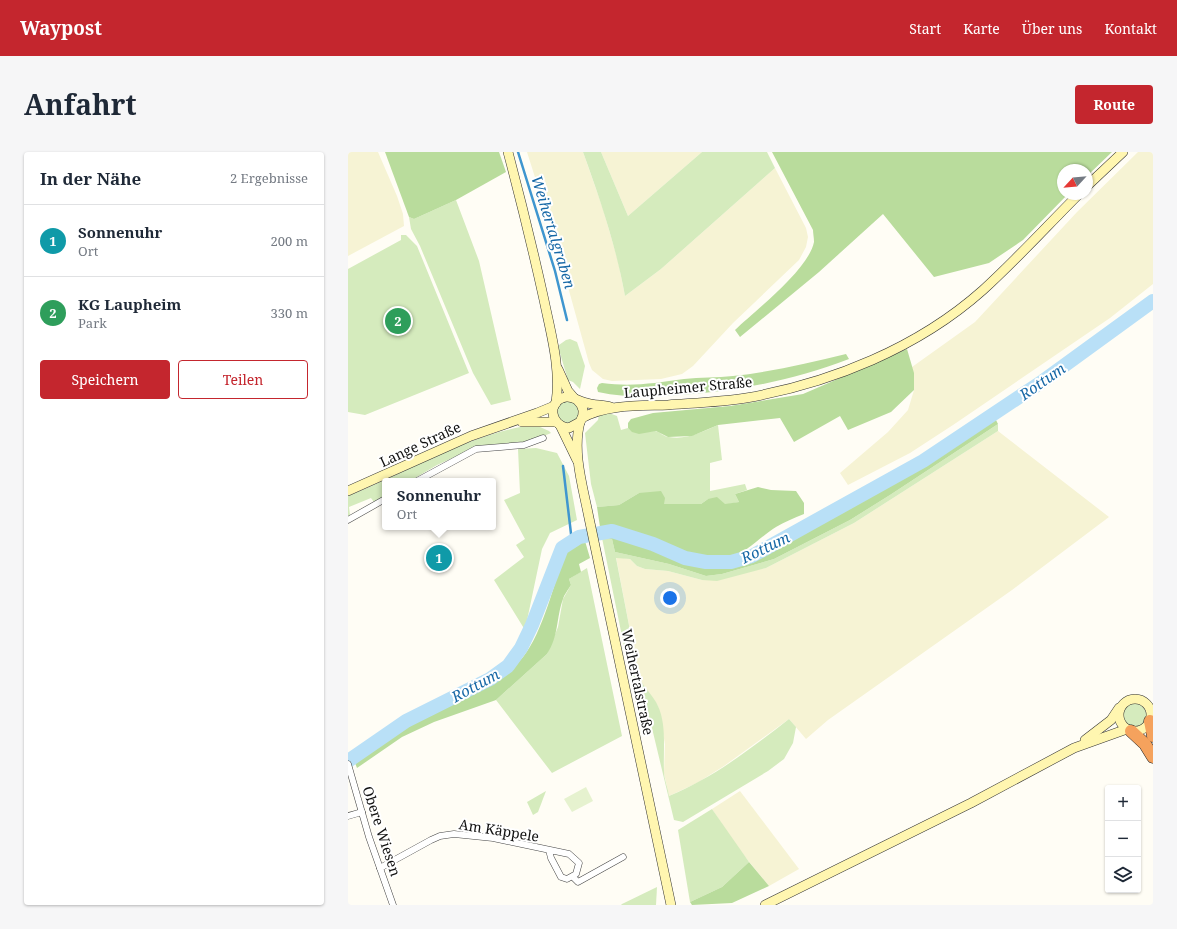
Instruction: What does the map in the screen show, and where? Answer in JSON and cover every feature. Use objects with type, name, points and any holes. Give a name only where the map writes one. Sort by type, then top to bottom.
[{"type":"highway","points":[[1151,718],[1153,736]]},
{"type":"highway","points":[[1129,730],[1145,744],[1153,757]]},
{"type":"street","points":[[508,152],[528,224],[557,366],[568,391],[583,408],[581,420],[573,427],[568,428],[558,424],[552,414],[555,404],[557,366]]},
{"type":"street","points":[[1093,180],[1123,152]]},
{"type":"street","name":"Laupheimer Straße","points":[[581,420],[588,415],[617,408],[710,402],[746,398],[809,384],[862,365],[925,333],[983,290],[1073,200]]},
{"type":"street","points":[[555,404],[566,397],[576,399]]},
{"type":"street","name":"Laupheimer Straße","points":[[576,399],[588,404],[617,408]]},
{"type":"street","name":"Lange Straße","points":[[348,491],[471,436],[505,425],[555,404]]},
{"type":"street","name":"Weihertalstraße","points":[[581,420],[577,433],[579,465],[671,905]]},
{"type":"street","name":"Lange Straße","points":[[505,425],[539,421],[558,424]]},
{"type":"street","name":"Weihertalstraße","points":[[558,424],[579,465]]},
{"type":"street","points":[[423,478],[476,449],[524,446],[542,438]]},
{"type":"street","points":[[348,520],[382,502]]},
{"type":"street","points":[[766,905],[910,834],[1074,748],[1111,720],[1120,706],[1128,700],[1139,698],[1147,699],[1153,697]]},
{"type":"street","points":[[1074,748],[1129,730],[1141,730],[1151,718],[1149,707],[1139,698]]},
{"type":"street","points":[[1120,706],[1118,717],[1120,722],[1129,730]]},
{"type":"street","name":"Obere Wiesen","points":[[349,767],[362,812],[393,905]]},
{"type":"street","points":[[348,816],[362,812]]},
{"type":"street","name":"Am Käppele","points":[[380,868],[431,840],[440,836],[454,834],[494,838],[569,854],[577,860],[579,868],[573,877],[564,878],[559,874],[551,858],[550,850]]},
{"type":"street","name":"Am Käppele","points":[[573,877],[578,882],[623,858]]},
{"type":"shaded area","points":[[348,152],[378,152],[397,196],[403,214],[404,226],[348,256]]},
{"type":"shaded area","points":[[527,152],[583,152],[603,209],[618,261],[625,296],[661,269],[775,168],[806,228],[808,237],[806,247],[799,260],[733,323],[693,366],[682,374],[661,379],[612,381],[603,379],[592,370],[589,363],[557,247]]},
{"type":"shaded area","points":[[601,152],[702,152],[628,216]]},
{"type":"shaded area","points":[[1138,152],[1153,152],[1153,284],[1110,318],[953,425],[910,453],[848,485],[840,473],[888,432],[908,410],[914,390],[912,367],[975,322],[1077,212],[1089,200],[1093,200],[1093,196]]},
{"type":"shaded area","points":[[998,431],[1109,517],[1012,590],[828,720],[806,739],[789,719],[724,766],[697,783],[669,796],[664,773],[665,744],[658,706],[643,686],[639,677],[616,557],[630,559],[637,566],[645,569],[668,571],[702,580],[766,568],[854,523]]},
{"type":"shaded area","points":[[740,791],[799,869],[769,886],[737,847],[712,809]]},
{"type":"green space","points":[[385,152],[499,152],[506,172],[456,200],[414,219],[409,217]]},
{"type":"green space","points":[[583,152],[601,152],[628,216],[702,152],[767,152],[775,168],[661,269],[625,296],[607,223]]},
{"type":"green space","points":[[772,152],[1112,152],[1093,170],[1093,164],[1057,164],[1057,200],[1062,200],[1023,240],[989,263],[934,277],[883,214],[819,272],[740,337],[735,330],[792,277],[810,253],[814,242],[813,230]]},
{"type":"green space","points":[[456,200],[479,261],[511,400],[491,405],[473,373],[420,246],[411,229],[409,217],[414,219]]},
{"type":"green space","points":[[401,235],[406,235],[417,246],[469,373],[365,415],[348,412],[348,269],[401,240]]},
{"type":"green space","points":[[570,339],[577,342],[585,366],[580,389],[573,382],[568,380],[559,350],[559,345]]},
{"type":"green space","points":[[907,349],[914,373],[914,390],[891,412],[848,430],[840,416],[794,442],[780,418],[718,425],[692,436],[668,437],[656,431],[639,434],[632,432],[628,428],[628,423],[631,419],[653,413],[730,406],[803,394]]},
{"type":"green space","points":[[846,354],[849,359],[808,373],[787,379],[724,391],[680,395],[639,396],[598,392],[597,388],[599,384],[602,383],[623,385],[690,378],[727,377],[790,367]]},
{"type":"green space","points":[[568,401],[576,404],[579,412],[576,420],[568,423],[560,420],[557,412],[560,404]]},
{"type":"green space","points":[[609,413],[617,416],[621,430],[628,428],[634,432],[655,431],[665,436],[676,438],[700,433],[718,425],[722,460],[710,463],[710,491],[745,484],[747,490],[735,494],[739,502],[724,505],[708,499],[701,504],[664,504],[639,493],[619,505],[597,507],[591,484],[585,433],[598,420],[599,415]]},
{"type":"green space","points":[[995,418],[998,424],[890,495],[850,520],[774,559],[722,574],[706,576],[669,564],[615,552],[612,539],[602,538],[602,534],[614,536],[680,559],[710,567],[742,563],[789,542],[954,446]]},
{"type":"green space","points":[[538,424],[540,427],[551,433],[527,443],[477,447],[437,465],[415,478],[388,478],[464,444],[513,429]]},
{"type":"green space","points":[[998,424],[998,431],[854,523],[766,568],[717,581],[702,580],[668,571],[645,569],[637,566],[630,559],[616,558],[639,677],[656,702],[663,722],[664,774],[669,796],[685,789],[732,762],[789,719],[796,727],[793,743],[784,759],[768,771],[683,822],[674,820],[651,724],[641,724],[639,720],[602,538],[612,539],[615,552],[669,564],[706,576],[722,574],[774,559],[850,520]]},
{"type":"green space","points":[[536,448],[557,453],[569,476],[577,520],[550,533],[542,549],[525,630],[494,580],[524,557],[516,545],[525,539],[504,500],[520,493],[518,449]]},
{"type":"green space","points":[[382,481],[382,498],[374,502],[371,498],[349,507],[350,515],[348,516],[348,496]]},
{"type":"green space","points":[[758,487],[771,490],[796,491],[804,503],[804,514],[776,527],[743,552],[733,557],[714,559],[696,557],[632,531],[616,527],[600,527],[597,507],[619,505],[639,493],[661,491],[665,498],[664,504],[701,504],[708,499],[717,497],[725,504],[739,502],[735,494]]},
{"type":"green space","points":[[585,541],[590,558],[579,564],[581,572],[569,579],[571,585],[564,597],[554,640],[547,654],[496,700],[434,722],[402,737],[357,768],[355,763],[399,731],[428,714],[488,685],[513,667],[530,647],[542,621],[565,553]]},
{"type":"green space","points":[[587,568],[622,736],[552,773],[496,700],[547,654],[558,627],[563,599],[571,585],[569,579]]},
{"type":"green space","points":[[1134,703],[1143,706],[1146,715],[1143,724],[1134,727],[1125,724],[1122,715],[1125,706]]},
{"type":"green space","points":[[586,787],[593,801],[572,812],[564,799]]},
{"type":"green space","points":[[546,791],[538,812],[533,815],[527,802]]},
{"type":"green space","points":[[712,809],[749,862],[722,887],[690,902],[678,830]]},
{"type":"green space","points":[[749,862],[769,886],[732,903],[692,905],[690,902],[722,887]]},
{"type":"green space","points":[[657,887],[656,905],[621,905],[622,904]]},
{"type":"waterway","name":"Weihertalgraben","points":[[518,152],[555,271],[567,320]]},
{"type":"waterway","name":"Rottum","points":[[348,761],[406,721],[490,679],[508,666],[521,648],[532,625],[562,548],[579,537],[612,531],[653,544],[685,558],[706,562],[731,562],[752,556],[923,461],[1043,381],[1153,301]]},
{"type":"waterway","name":"Weihertalgraben","points":[[563,466],[572,542]]},
{"type":"place","name":"KG Laupheim","points":[[398,321]]},
{"type":"place","name":"Sonnenuhr","points":[[439,558]]}]
